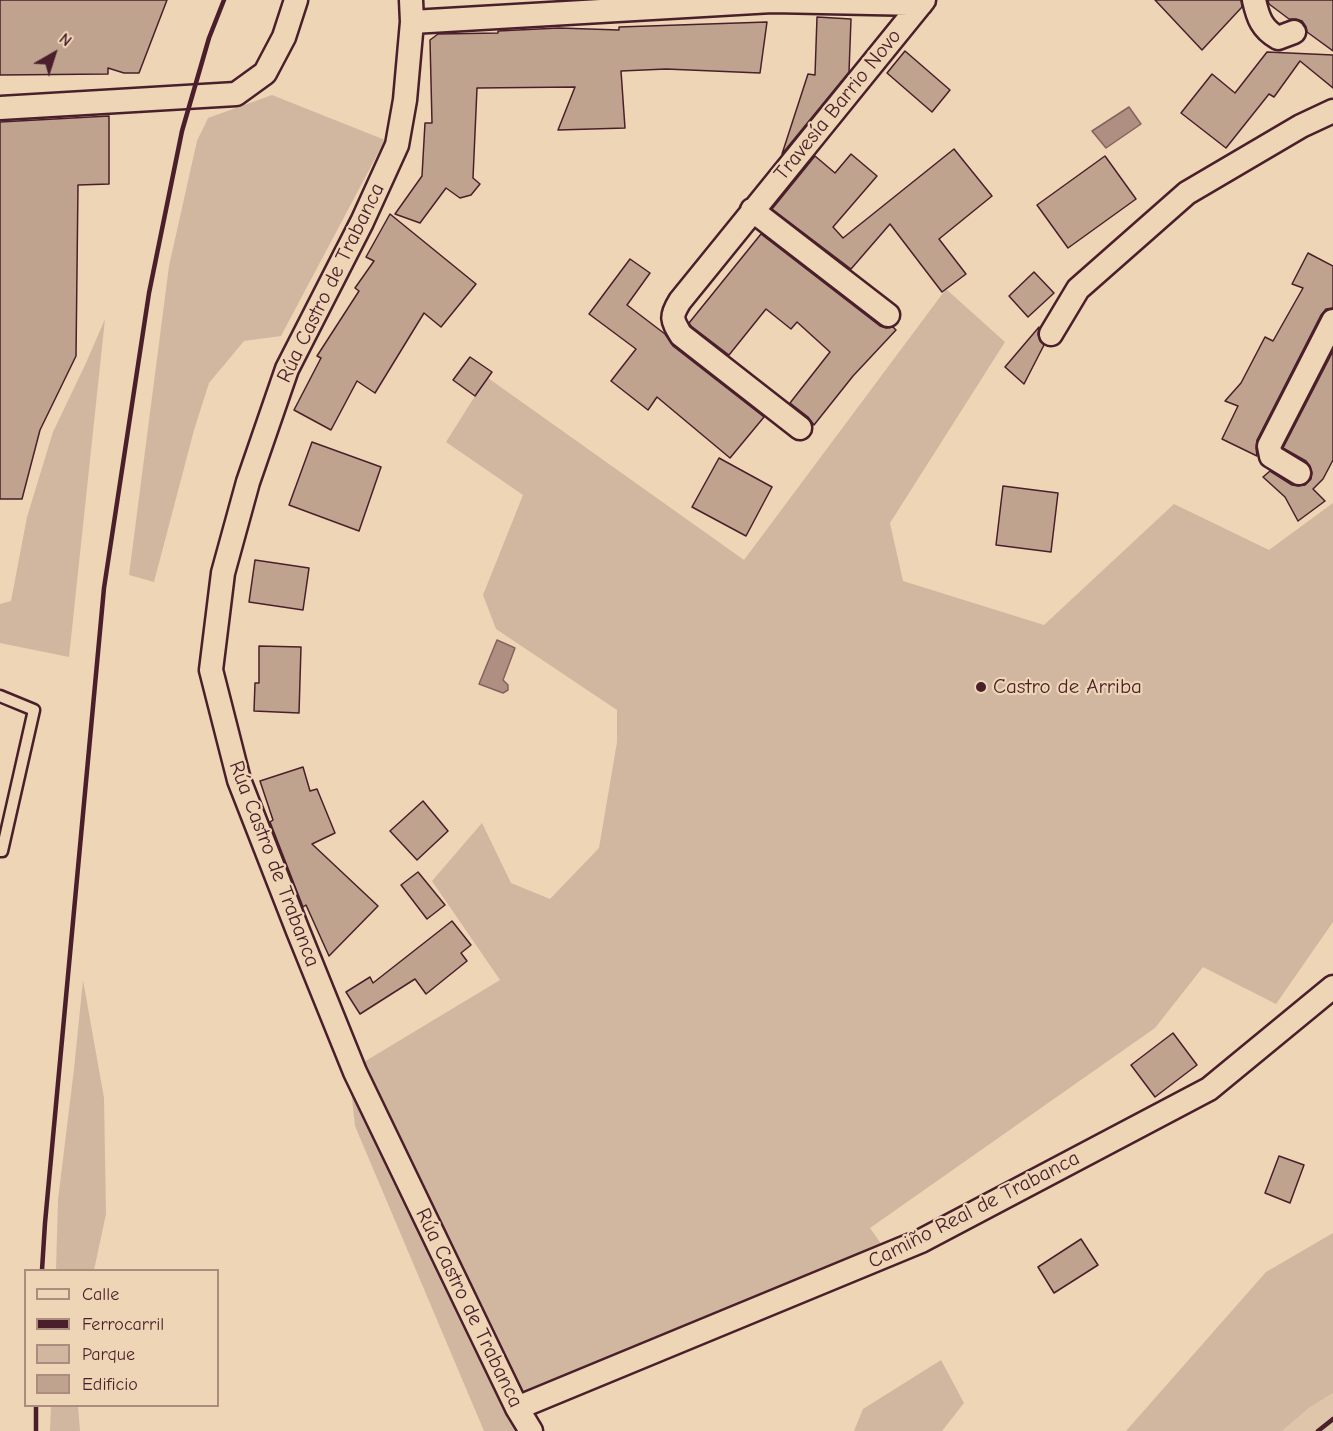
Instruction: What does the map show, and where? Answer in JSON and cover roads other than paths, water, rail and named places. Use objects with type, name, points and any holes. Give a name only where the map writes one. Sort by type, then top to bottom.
[{"type":"street","points":[[0,108],[236,94],[265,73],[284,37],[296,0]]},
{"type":"street","name":"Rúa Castro de Trabanca","points":[[411,0],[412,22],[405,99],[397,145],[362,222],[287,369],[248,482],[223,573],[211,670],[239,780],[355,1072],[517,1408],[531,1431]]},
{"type":"street","points":[[1254,0],[1257,16],[1268,32],[1278,38],[1294,32]]},
{"type":"street","points":[[412,22],[597,6],[772,1],[923,2]]},
{"type":"street","name":"Travesía Barrio Novo","points":[[800,428],[681,335],[673,323],[673,313],[752,210],[923,2]]},
{"type":"street","points":[[1051,334],[1078,290],[1186,193],[1301,126],[1333,111]]},
{"type":"street","points":[[752,210],[888,315]]},
{"type":"street","points":[[1299,473],[1271,456],[1269,446],[1333,321]]},
{"type":"street","name":"Camiño Real de Trabanca","points":[[517,1408],[921,1241],[1209,1089],[1333,987]]},
{"type":"lane","points":[[0,696],[33,710],[0,851]]},
{"type":"railway","points":[[42,1269],[104,588],[149,293],[182,131],[209,38],[224,0]]},
{"type":"railway","points":[[36,1407],[36,1431]]},
{"type":"railway","points":[[1318,1431],[1333,1419]]},
{"type":"place","name":"Castro de Arriba","points":[[981,687]]}]
